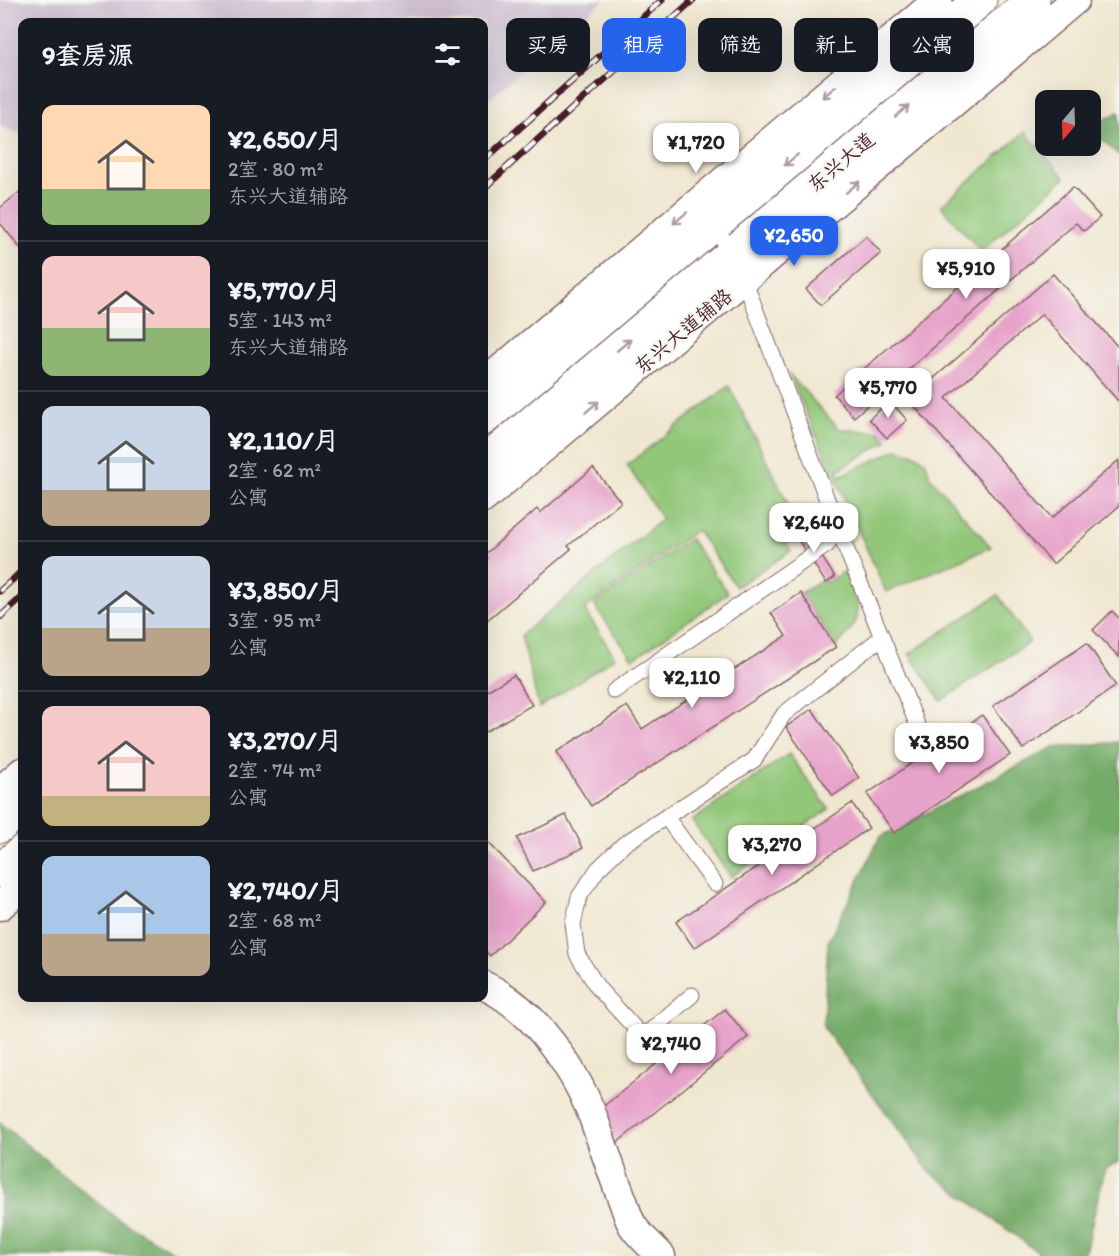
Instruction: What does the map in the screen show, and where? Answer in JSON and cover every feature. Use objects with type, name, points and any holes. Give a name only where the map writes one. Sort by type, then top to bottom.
[{"type":"main road","name":"东兴大道","points":[[488,412],[518,372],[715,224],[980,0]]},
{"type":"main road","name":"东兴大道","points":[[489,459],[738,267],[1033,0]]},
{"type":"main road","points":[[0,826],[18,810]]},
{"type":"main road","points":[[0,871],[18,855]]},
{"type":"street","points":[[488,382],[518,372],[938,0]]},
{"type":"street","name":"东兴大道辅路","points":[[488,495],[564,431],[738,267],[1075,0]]},
{"type":"street","points":[[489,459],[564,431]]},
{"type":"street","points":[[0,791],[18,775]]},
{"type":"street","points":[[0,906],[18,890]]},
{"type":"street","points":[[488,987],[496,991],[535,1025],[553,1045],[570,1070],[597,1126],[605,1156],[633,1226],[661,1256]]},
{"type":"lane","points":[[715,224],[738,267],[837,526],[919,729]]},
{"type":"lane","points":[[614,691],[827,545],[837,526]]},
{"type":"lane","points":[[692,995],[643,1037],[598,988],[577,954],[573,924],[579,897],[598,868],[624,844],[754,760],[784,714],[882,637]]},
{"type":"lane","points":[[666,817],[715,884]]},
{"type":"shaded area","points":[[0,0],[604,0],[583,18],[506,18],[506,72],[520,72],[488,100],[488,18],[18,18],[18,133],[0,126]]},
{"type":"green space","points":[[1119,112],[1119,155],[1101,139],[1101,121]]},
{"type":"green space","points":[[1025,132],[1035,144],[1035,156],[1046,156],[1065,178],[981,251],[941,206]]},
{"type":"green space","points":[[789,374],[839,429],[879,432],[887,441],[838,470],[840,476],[898,449],[917,455],[926,462],[930,477],[991,547],[886,592]]},
{"type":"green space","points":[[729,386],[800,527],[783,538],[791,551],[736,587],[697,530],[584,609],[615,657],[539,708],[521,635],[662,519],[627,465]]},
{"type":"green space","points":[[690,539],[728,593],[633,659],[594,605]]},
{"type":"green space","points":[[845,571],[856,596],[858,610],[855,623],[836,647],[801,593],[823,579],[826,583]]},
{"type":"green space","points":[[998,595],[1030,642],[941,701],[909,654]]},
{"type":"green space","points":[[1119,742],[1119,1162],[1105,1169],[1084,1256],[1043,1256],[929,1171],[823,1027],[828,942],[880,837],[1052,748]]},
{"type":"green space","points":[[789,754],[829,809],[731,877],[692,821]]},
{"type":"green space","points":[[0,1123],[115,1217],[181,1256],[0,1256]]},
{"type":"building","points":[[1073,187],[1100,217],[1084,231],[1076,223],[854,417],[834,395]]},
{"type":"building","points":[[18,193],[18,245],[0,223],[0,208]]},
{"type":"building","points":[[866,236],[881,253],[821,305],[806,289]]},
{"type":"building","points":[[1053,274],[1119,348],[1119,402],[1042,314],[946,398],[1052,518],[1119,460],[1119,506],[1053,564],[909,400]]},
{"type":"building","points":[[890,401],[907,420],[887,438],[869,419]]},
{"type":"building","points":[[593,468],[621,502],[568,546],[571,549],[488,619],[488,552],[537,509],[540,513]]},
{"type":"building","points":[[802,526],[835,577],[826,583],[793,532]]},
{"type":"building","points":[[801,593],[836,647],[591,806],[556,752],[627,706],[642,729],[786,636],[771,613]]},
{"type":"building","points":[[1112,611],[1119,618],[1119,657],[1093,630]]},
{"type":"building","points":[[1087,643],[1116,686],[1023,749],[993,706]]},
{"type":"building","points":[[514,675],[532,705],[488,730],[488,690]]},
{"type":"building","points":[[812,709],[859,778],[833,796],[786,727]]},
{"type":"building","points":[[982,715],[1010,755],[894,833],[867,794]]},
{"type":"building","points":[[852,803],[869,828],[694,948],[676,922]]},
{"type":"building","points":[[566,815],[583,848],[533,871],[517,838]]},
{"type":"building","points":[[488,842],[546,902],[490,956],[488,954]]},
{"type":"building","points":[[725,1009],[748,1037],[618,1142],[595,1113]]},
{"type":"railway","points":[[488,157],[662,0]]},
{"type":"railway","points":[[488,184],[693,0]]},
{"type":"railway","points":[[0,591],[18,575]]},
{"type":"railway","points":[[0,617],[18,601]]}]
